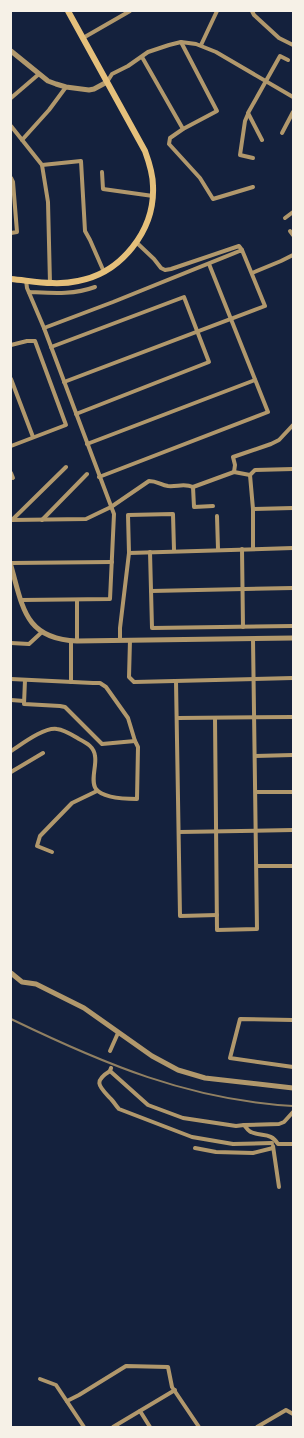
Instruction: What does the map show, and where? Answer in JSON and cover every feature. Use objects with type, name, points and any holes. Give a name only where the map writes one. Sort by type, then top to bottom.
[{"type":"main road","points":[[11,279],[65,283],[79,281],[104,272],[118,264],[136,242],[148,220],[153,196],[152,177],[145,151],[68,11]]},
{"type":"street","points":[[83,38],[130,11]]},
{"type":"street","points":[[201,45],[217,11]]},
{"type":"street","points":[[252,11],[254,15],[279,38],[293,46]]},
{"type":"street","points":[[181,42],[217,111],[183,129],[170,138],[169,144],[200,178],[213,199],[252,187]]},
{"type":"street","points":[[12,53],[48,81],[66,87],[89,90],[107,82],[112,74],[158,48],[181,42],[201,45],[216,52],[293,97]]},
{"type":"street","points":[[253,158],[240,155],[245,122],[248,113],[264,81],[280,56],[288,60]]},
{"type":"street","points":[[142,57],[183,129]]},
{"type":"street","points":[[11,98],[39,74]]},
{"type":"street","points":[[22,140],[49,110],[66,87]]},
{"type":"street","points":[[282,133],[293,112]]},
{"type":"street","points":[[248,113],[262,140]]},
{"type":"street","points":[[11,126],[42,166],[48,202],[50,283]]},
{"type":"street","points":[[42,166],[81,161],[85,231],[104,272]]},
{"type":"street","points":[[102,172],[103,190],[153,196]]},
{"type":"street","points":[[11,178],[13,182],[17,232],[11,233]]},
{"type":"street","points":[[285,218],[293,212]]},
{"type":"street","points":[[64,382],[265,306],[239,246],[165,270],[161,268],[136,242]]},
{"type":"street","points":[[44,328],[242,250]]},
{"type":"street","points":[[252,273],[281,261],[293,254]]},
{"type":"street","points":[[99,477],[268,412],[209,264]]},
{"type":"street","points":[[21,600],[110,599],[114,514],[44,328],[27,288],[26,280]]},
{"type":"street","points":[[29,292],[70,293],[96,287]]},
{"type":"street","points":[[51,347],[184,297],[198,331],[209,362],[76,414]]},
{"type":"street","points":[[11,346],[35,341],[66,425],[11,446]]},
{"type":"street","points":[[11,379],[33,438]]},
{"type":"street","points":[[87,444],[255,380]]},
{"type":"street","points":[[234,472],[235,465],[233,457],[279,440],[293,425]]},
{"type":"street","points":[[11,520],[66,467]]},
{"type":"street","points":[[250,475],[255,470],[293,469]]},
{"type":"street","points":[[11,520],[86,519],[111,507],[149,481],[155,481],[167,486],[187,485],[193,487],[234,472],[250,475]]},
{"type":"street","points":[[42,520],[87,474]]},
{"type":"street","points":[[250,475],[253,509],[253,549]]},
{"type":"street","points":[[193,487],[194,507],[213,506]]},
{"type":"street","points":[[253,509],[293,508]]},
{"type":"street","points":[[120,640],[120,628],[129,553],[128,515],[173,514],[174,550]]},
{"type":"street","points":[[217,516],[218,549]]},
{"type":"street","points":[[129,553],[174,550],[293,548]]},
{"type":"street","points":[[242,549],[243,627]]},
{"type":"street","points":[[150,552],[152,628],[293,626]]},
{"type":"street","points":[[112,562],[11,565],[24,611],[30,621],[42,632],[56,639],[78,641],[293,638]]},
{"type":"street","points":[[151,591],[293,588]]},
{"type":"street","points":[[77,600],[78,641]]},
{"type":"street","points":[[11,643],[29,644],[42,632]]},
{"type":"street","points":[[215,718],[217,930],[257,929],[253,639]]},
{"type":"street","points":[[130,640],[129,677],[134,682],[293,678]]},
{"type":"street","points":[[71,641],[71,682]]},
{"type":"street","points":[[11,679],[100,683],[106,687],[128,718],[138,747],[136,799],[112,797],[97,791],[94,787],[96,758],[94,752],[87,743],[64,731],[57,729],[46,730],[11,751]]},
{"type":"street","points":[[24,702],[25,680]]},
{"type":"street","points":[[176,681],[178,718],[180,916],[217,915]]},
{"type":"street","points":[[11,700],[24,702],[24,704],[60,706],[64,708],[102,744],[135,741]]},
{"type":"street","points":[[178,718],[293,717]]},
{"type":"street","points":[[11,772],[43,753]]},
{"type":"street","points":[[255,756],[293,755]]},
{"type":"street","points":[[52,852],[37,846],[40,836],[72,803],[97,791]]},
{"type":"street","points":[[256,792],[293,792]]},
{"type":"street","points":[[178,832],[293,830]]},
{"type":"street","points":[[257,866],[293,866]]},
{"type":"street","points":[[11,973],[22,982],[36,984],[84,1008],[118,1033],[163,1062],[190,1075],[293,1088]]},
{"type":"street","points":[[293,1020],[240,1019],[230,1058],[293,1066]]},
{"type":"street","points":[[110,1051],[118,1033]]},
{"type":"street","points":[[273,1146],[233,1144],[192,1136],[119,1109],[112,1099],[101,1089],[99,1085],[100,1081],[110,1069],[148,1105],[183,1118],[236,1126],[279,1124],[284,1122],[293,1112]]},
{"type":"street","points":[[244,1125],[250,1132],[269,1136],[275,1139],[278,1144]]},
{"type":"street","points":[[195,1148],[216,1152],[253,1153],[278,1144],[293,1144]]},
{"type":"street","points":[[273,1146],[279,1187]]},
{"type":"street","points":[[66,1401],[79,1395],[126,1366],[168,1367],[174,1390],[199,1427]]},
{"type":"street","points":[[40,1379],[56,1385],[84,1427]]},
{"type":"street","points":[[113,1427],[174,1390]]},
{"type":"street","points":[[140,1410],[150,1427]]},
{"type":"street","points":[[257,1427],[286,1410],[293,1414]]},
{"type":"railway","points":[[11,1019],[114,1065],[183,1088],[218,1096],[293,1106]]}]
